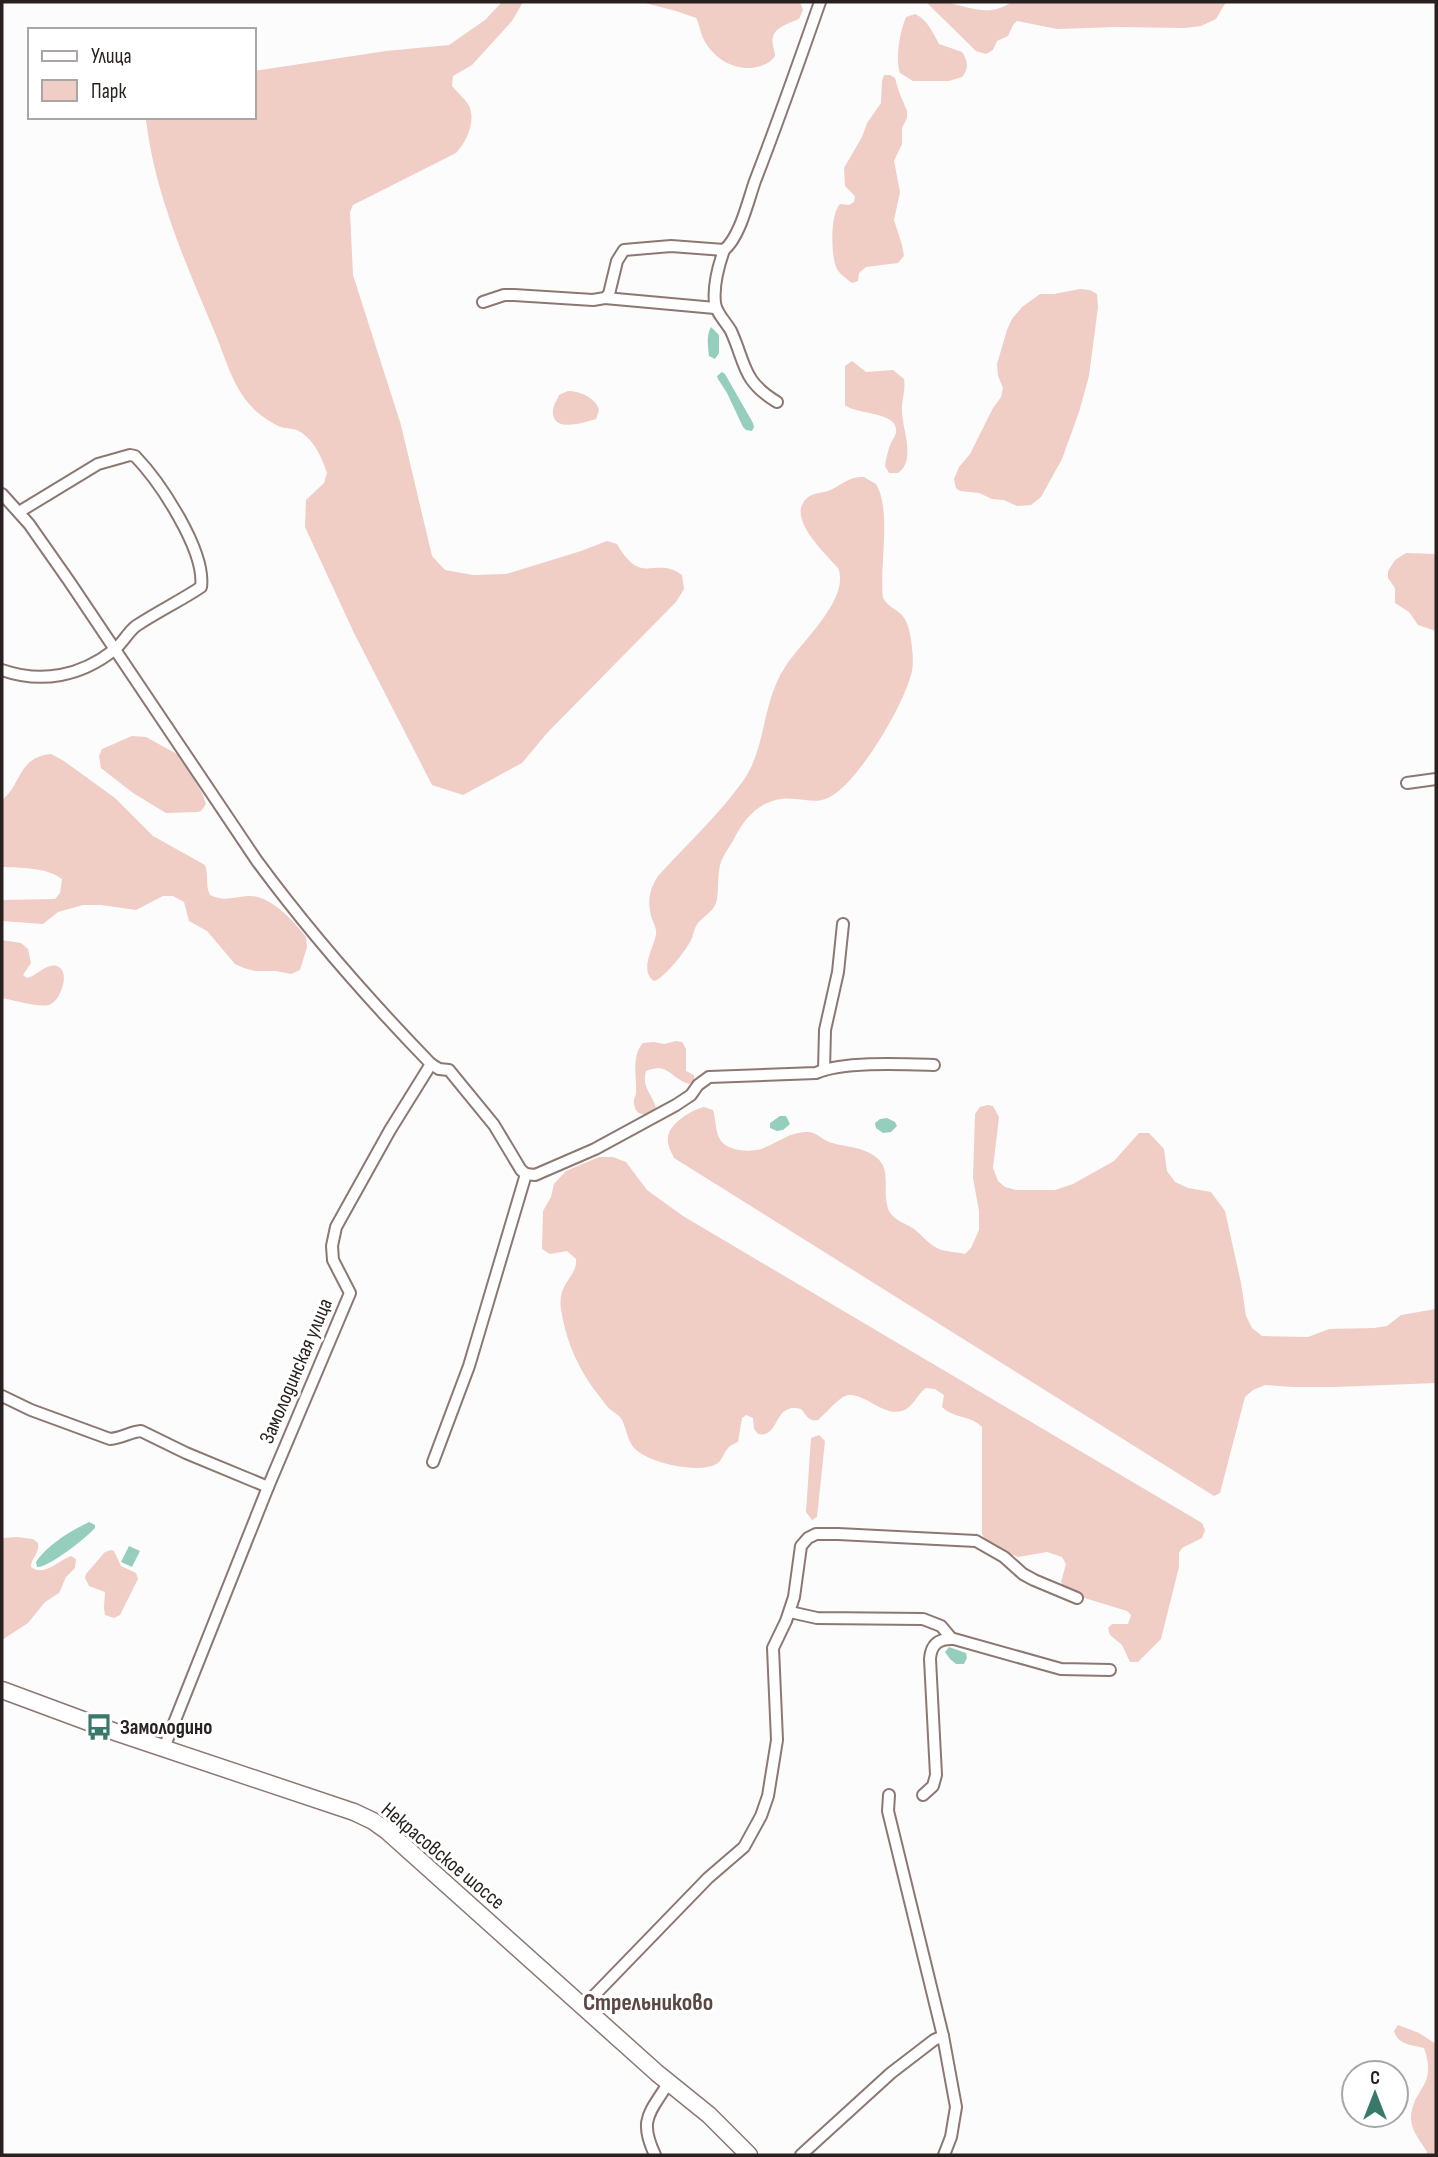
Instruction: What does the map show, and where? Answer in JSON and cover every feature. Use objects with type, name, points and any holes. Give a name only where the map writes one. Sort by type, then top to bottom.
[{"type":"street","points":[[777,402],[761,391],[748,377],[731,332],[715,308],[718,267],[724,250],[729,246],[739,225],[820,2]]},
{"type":"street","points":[[605,298],[611,288],[615,267],[624,250],[671,246],[724,250]]},
{"type":"street","points":[[483,302],[504,295],[514,295],[581,300],[605,298],[715,308]]},
{"type":"street","points":[[2,670],[28,677],[65,675],[83,668],[115,649],[127,633],[201,587],[200,564],[173,505],[139,461],[130,455],[98,464],[19,512]]},
{"type":"street","points":[[2,494],[19,512],[69,581],[289,905],[331,957],[431,1064],[439,1069],[449,1070],[464,1087],[494,1125],[526,1174],[535,1175],[569,1161],[636,1128],[691,1094],[709,1077],[816,1073],[883,1065],[934,1065]]},
{"type":"street","points":[[1407,783],[1436,779]]},
{"type":"street","points":[[824,1070],[825,1030],[838,972],[843,924]]},
{"type":"street","name":"Замолодинская улица","points":[[164,1748],[268,1487],[350,1293],[333,1260],[332,1246],[336,1227],[390,1130],[431,1064]]},
{"type":"street","points":[[433,1462],[469,1366],[526,1174]]},
{"type":"street","points":[[2,1396],[31,1410],[110,1439],[122,1438],[141,1430],[186,1453],[268,1487]]},
{"type":"street","points":[[584,2006],[708,1878],[744,1847],[761,1816],[768,1796],[777,1740],[773,1648],[790,1612],[798,1579],[801,1546],[808,1538],[816,1534],[976,1541],[1004,1557],[1023,1574],[1077,1598]]},
{"type":"street","points":[[790,1612],[817,1618],[923,1619],[941,1626],[952,1639]]},
{"type":"street","points":[[923,1795],[933,1786],[936,1775],[930,1653],[935,1643],[952,1639],[1053,1668],[1110,1670]]},
{"type":"street","name":"Некрасовское шоссе","points":[[2,1690],[118,1734],[354,1812],[373,1821],[709,2115],[749,2155]]},
{"type":"street","points":[[889,1795],[888,1811],[943,2036],[956,2107],[951,2137],[944,2155]]},
{"type":"street","points":[[801,2155],[891,2073],[943,2036]]},
{"type":"street","points":[[655,2155],[647,2134],[646,2118],[669,2082]]},
{"type":"green space","points":[[502,2],[523,2],[512,21],[472,65],[453,76],[452,86],[471,110],[470,130],[460,148],[456,153],[353,205],[350,212],[353,275],[401,425],[432,556],[445,570],[473,575],[506,574],[607,541],[617,544],[634,565],[641,568],[664,568],[682,575],[684,589],[676,602],[548,732],[522,763],[463,795],[432,785],[354,633],[305,527],[306,500],[324,483],[327,473],[318,451],[300,431],[281,427],[257,412],[234,381],[173,229],[156,175],[146,120],[256,119],[256,71],[386,51],[449,45],[485,20]]},
{"type":"green space","points":[[641,2],[800,2],[803,10],[799,19],[783,26],[774,34],[773,59],[761,66],[744,68],[723,61],[712,52],[696,18]]},
{"type":"green space","points":[[926,2],[947,2],[988,10],[1011,2],[1226,2],[1216,19],[1201,26],[1185,28],[1057,29],[1017,21],[1008,36],[997,41],[993,50],[986,54],[976,51]]},
{"type":"green space","points":[[915,14],[927,23],[939,44],[962,52],[967,65],[962,77],[949,81],[913,81],[900,73],[898,52],[902,30],[906,17]]},
{"type":"green space","points":[[884,75],[895,78],[907,111],[902,128],[902,144],[894,161],[900,192],[894,220],[904,256],[898,263],[866,267],[859,273],[858,281],[852,283],[841,274],[834,261],[834,217],[840,204],[849,205],[854,202],[855,196],[845,186],[844,168],[867,123],[881,103]]},
{"type":"green space","points":[[1080,289],[1097,294],[1098,307],[1089,376],[1062,459],[1041,497],[1031,505],[1017,506],[979,493],[960,491],[956,488],[954,479],[959,467],[970,454],[1001,397],[1003,388],[997,364],[1012,319],[1022,307],[1040,294]]},
{"type":"green space","points":[[852,361],[866,372],[893,370],[904,379],[902,413],[907,453],[903,468],[898,473],[889,473],[885,466],[896,433],[895,426],[885,417],[845,405],[845,366]]},
{"type":"green space","points":[[568,391],[582,394],[595,402],[599,410],[596,419],[570,425],[554,418],[553,411],[559,395]]},
{"type":"green space","points":[[864,477],[876,484],[881,495],[884,524],[883,598],[902,615],[908,625],[913,663],[908,685],[878,742],[840,790],[820,800],[775,800],[751,814],[721,862],[714,907],[697,925],[690,943],[675,962],[664,975],[654,981],[647,965],[656,935],[649,902],[655,881],[743,781],[756,754],[777,681],[831,607],[837,593],[840,580],[838,568],[817,545],[804,525],[802,506],[812,495],[828,491],[853,478]]},
{"type":"green space","points":[[1406,553],[1436,554],[1436,631],[1418,625],[1409,612],[1395,603],[1395,588],[1388,578],[1388,571],[1395,560]]},
{"type":"green space","points":[[132,736],[146,737],[183,760],[206,804],[201,811],[166,813],[133,793],[101,768],[99,756],[102,749]]},
{"type":"green space","points":[[51,754],[115,798],[153,836],[205,865],[210,895],[224,899],[256,897],[280,910],[306,937],[307,947],[300,970],[291,974],[255,971],[235,964],[207,931],[189,921],[184,902],[173,896],[163,896],[136,910],[83,905],[58,912],[43,924],[2,921],[2,900],[55,899],[60,893],[62,879],[56,875],[33,869],[2,867],[2,800],[32,760]]},
{"type":"green space","points":[[2,940],[21,943],[28,949],[31,963],[23,975],[27,978],[49,966],[61,969],[63,985],[55,1001],[41,1005],[2,998]]},
{"type":"green space","points":[[682,1042],[686,1049],[686,1071],[694,1075],[694,1081],[689,1084],[659,1068],[646,1071],[646,1086],[656,1108],[652,1114],[639,1113],[634,1102],[639,1048],[643,1043],[664,1044]]},
{"type":"green space","points":[[993,1106],[999,1117],[993,1168],[998,1181],[1005,1187],[1016,1190],[1055,1190],[1073,1184],[1114,1161],[1139,1133],[1149,1133],[1164,1149],[1167,1171],[1175,1182],[1188,1188],[1211,1192],[1225,1211],[1246,1316],[1252,1328],[1262,1336],[1308,1337],[1329,1329],[1387,1326],[1401,1315],[1436,1309],[1436,1383],[1335,1387],[1265,1385],[1253,1390],[1245,1397],[1220,1493],[1214,1496],[674,1158],[668,1143],[668,1135],[675,1124],[686,1115],[704,1107],[713,1110],[721,1141],[736,1149],[761,1149],[789,1136],[809,1132],[829,1142],[865,1151],[880,1161],[884,1168],[887,1205],[894,1217],[914,1229],[935,1247],[965,1254],[971,1248],[979,1230],[979,1211],[973,1178],[975,1114],[980,1107]]},
{"type":"green space","points":[[599,1157],[613,1157],[626,1162],[647,1190],[683,1216],[1202,1523],[1205,1530],[1202,1538],[1182,1548],[1179,1553],[1179,1567],[1161,1639],[1138,1662],[1130,1662],[1122,1645],[1110,1635],[1108,1628],[1112,1624],[1128,1624],[1131,1615],[1127,1611],[1065,1592],[1061,1582],[1066,1564],[1062,1557],[1047,1552],[1018,1557],[986,1544],[982,1533],[982,1427],[973,1420],[952,1414],[942,1407],[944,1395],[935,1389],[926,1388],[902,1411],[886,1410],[850,1395],[840,1399],[818,1420],[810,1419],[801,1409],[792,1408],[786,1410],[765,1434],[758,1434],[754,1429],[753,1418],[746,1415],[742,1418],[738,1442],[729,1447],[716,1465],[704,1468],[672,1465],[635,1449],[622,1420],[591,1386],[567,1336],[561,1300],[562,1292],[574,1271],[576,1259],[567,1251],[550,1254],[542,1249],[543,1211],[551,1197],[554,1184],[566,1171]]},
{"type":"green space","points":[[819,1435],[825,1441],[817,1517],[812,1520],[806,1512],[811,1438]]},
{"type":"green space","points":[[2,1538],[33,1539],[38,1543],[31,1567],[36,1570],[46,1569],[71,1556],[76,1559],[75,1568],[66,1577],[59,1593],[45,1602],[28,1623],[2,1640]]},
{"type":"green space","points":[[111,1550],[121,1566],[136,1573],[138,1579],[120,1615],[114,1618],[105,1615],[105,1592],[89,1586],[85,1578],[105,1552]]},
{"type":"green space","points":[[1398,2025],[1419,2033],[1436,2044],[1436,2155],[1427,2155],[1411,2122],[1413,2107],[1427,2079],[1428,2061],[1424,2048],[1406,2044],[1396,2036],[1394,2031]]},
{"type":"shaded area","points":[[711,327],[719,335],[719,353],[715,359],[709,356],[708,337]]},
{"type":"shaded area","points":[[722,372],[753,423],[752,431],[743,427],[718,379],[717,376]]},
{"type":"shaded area","points":[[780,1116],[786,1116],[790,1124],[783,1130],[770,1128],[770,1123]]},
{"type":"shaded area","points":[[887,1118],[897,1126],[891,1132],[883,1133],[876,1128],[875,1123]]},
{"type":"shaded area","points":[[89,1522],[95,1525],[95,1528],[84,1538],[58,1558],[37,1567],[36,1562],[53,1544]]},
{"type":"shaded area","points":[[129,1546],[140,1551],[132,1567],[121,1562]]},
{"type":"shaded area","points":[[949,1647],[966,1653],[964,1664],[956,1664],[950,1659],[945,1652]]},
{"type":"place","name":"Замолодино","points":[[99,1727]]},
{"type":"district","name":"Стрельниково","points":[[648,2002]]}]
